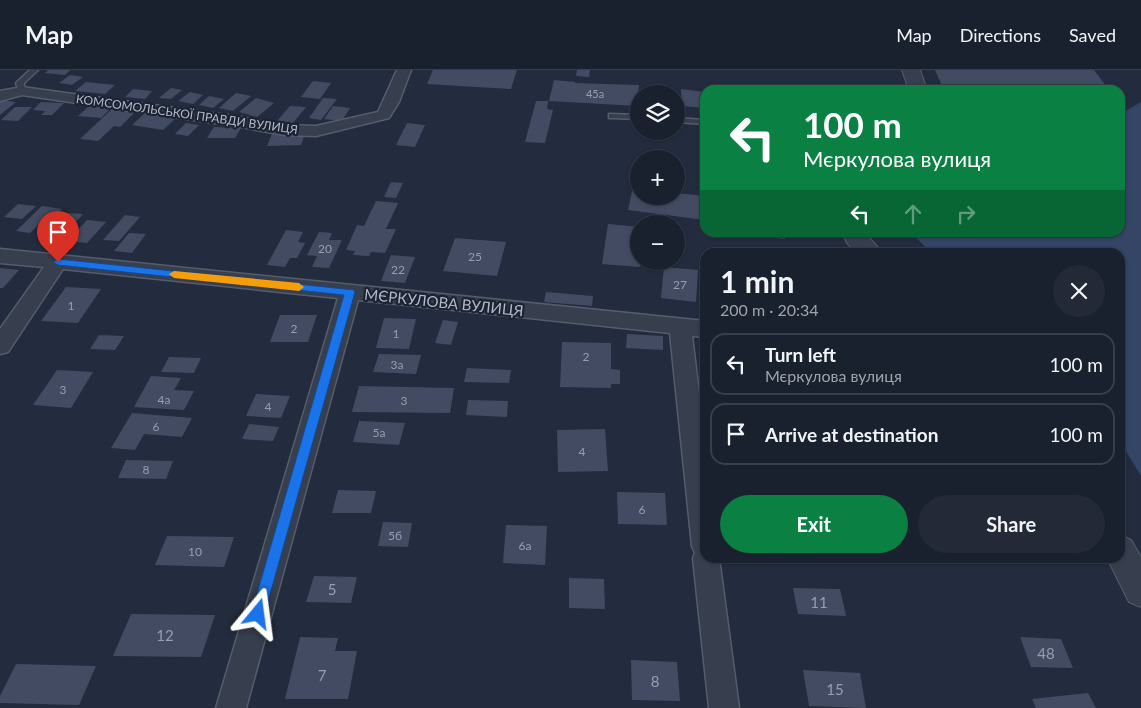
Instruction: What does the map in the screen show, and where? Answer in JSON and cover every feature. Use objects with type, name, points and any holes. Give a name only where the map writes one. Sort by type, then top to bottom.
[{"type":"street","name":"КОМСОМОЛЬСЬКОЇ ПРАВДИ ВУЛИЦЯ","points":[[0,96],[22,91],[241,122],[284,130],[316,131],[384,115],[404,70]]},
{"type":"street","points":[[911,70],[916,85]]},
{"type":"street","points":[[855,237],[866,248]]},
{"type":"street","name":"МЄРКУЛОВА ВУЛИЦЯ","points":[[0,256],[700,329]]},
{"type":"street","points":[[0,346],[58,262]]},
{"type":"street","points":[[232,708],[350,292]]},
{"type":"street","points":[[680,327],[700,502]]},
{"type":"street","points":[[1125,560],[1141,590]]},
{"type":"street","points":[[707,563],[724,708]]},
{"type":"lane","points":[[22,91],[20,83],[34,70]]},
{"type":"lane","points":[[612,116],[630,117]]},
{"type":"lane","points":[[685,121],[700,122]]},
{"type":"water","points":[[1141,102],[1141,476],[1125,449],[1125,248],[927,248],[915,237],[1125,237],[1125,111]]},
{"type":"building","points":[[48,70],[70,70],[65,75],[45,73]]},
{"type":"building","points":[[433,70],[517,70],[511,89],[427,84]]},
{"type":"building","points":[[577,70],[590,70],[589,77],[576,76]]},
{"type":"building","points":[[935,70],[1094,70],[1105,85],[942,85]]},
{"type":"building","points":[[70,75],[83,77],[72,85],[59,83]]},
{"type":"building","points":[[554,80],[575,83],[639,85],[630,85],[630,106],[549,101]]},
{"type":"building","points":[[313,81],[331,83],[320,99],[301,97]]},
{"type":"building","points":[[86,82],[115,85],[105,94],[75,91]]},
{"type":"building","points":[[171,88],[182,90],[171,99],[159,98]]},
{"type":"building","points":[[133,89],[152,91],[145,99],[125,97]]},
{"type":"building","points":[[685,90],[700,91],[700,108],[685,106]]},
{"type":"building","points":[[190,92],[203,95],[193,104],[178,101]]},
{"type":"building","points":[[236,93],[251,96],[233,111],[219,108]]},
{"type":"building","points":[[209,96],[224,99],[213,108],[199,105]]},
{"type":"building","points":[[256,98],[274,103],[257,117],[239,112]]},
{"type":"building","points":[[323,98],[337,99],[321,120],[309,118]]},
{"type":"building","points":[[0,100],[16,102],[0,115]]},
{"type":"building","points":[[536,101],[548,101],[547,109],[553,110],[545,143],[525,142]]},
{"type":"building","points":[[41,102],[64,103],[52,115],[41,115],[45,111],[33,110]]},
{"type":"building","points":[[290,106],[306,107],[293,123],[277,121]]},
{"type":"building","points":[[333,106],[350,108],[342,121],[324,119]]},
{"type":"building","points":[[15,107],[32,107],[18,121],[1,120]]},
{"type":"building","points":[[88,107],[110,109],[101,118],[78,116]]},
{"type":"building","points":[[113,108],[136,111],[120,127],[114,126],[98,141],[80,139]]},
{"type":"building","points":[[145,113],[176,118],[163,130],[132,125]]},
{"type":"building","points":[[186,123],[199,125],[188,136],[175,134]]},
{"type":"building","points":[[407,123],[425,125],[415,147],[396,145]]},
{"type":"building","points":[[214,127],[241,128],[235,138],[207,138]]},
{"type":"building","points":[[272,134],[305,134],[301,145],[267,146]]},
{"type":"building","points":[[391,182],[403,183],[396,198],[384,197]]},
{"type":"building","points":[[685,194],[700,195],[700,219],[685,217],[685,215],[666,215],[628,210],[630,201],[630,205],[685,205]]},
{"type":"building","points":[[376,201],[398,203],[386,229],[396,229],[385,253],[371,252],[369,256],[353,255],[355,251],[346,250],[357,225],[364,226]]},
{"type":"building","points":[[18,204],[36,206],[22,219],[4,217]]},
{"type":"building","points":[[42,206],[62,209],[48,223],[41,222],[30,233],[16,231]]},
{"type":"building","points":[[68,213],[83,214],[64,235],[49,233]]},
{"type":"building","points":[[125,215],[140,217],[119,241],[103,240]]},
{"type":"building","points":[[87,220],[106,222],[87,243],[68,241]]},
{"type":"building","points":[[608,224],[630,226],[630,266],[602,264]]},
{"type":"building","points":[[286,230],[303,232],[298,242],[305,243],[297,258],[290,258],[285,267],[267,265]]},
{"type":"building","points":[[319,232],[332,233],[329,240],[342,240],[329,268],[312,267],[317,256],[307,255]]},
{"type":"building","points":[[129,233],[146,234],[132,253],[114,251]]},
{"type":"building","points":[[764,237],[785,237],[785,239]]},
{"type":"building","points":[[455,238],[506,242],[497,276],[443,271]]},
{"type":"building","points":[[391,255],[415,257],[405,283],[381,281]]},
{"type":"building","points":[[0,268],[19,270],[3,288],[0,288]]},
{"type":"building","points":[[664,270],[698,270],[696,302],[661,298]]},
{"type":"building","points":[[66,287],[101,289],[78,323],[41,321]]},
{"type":"building","points":[[546,292],[593,296],[592,306],[544,302]]},
{"type":"building","points":[[280,315],[317,315],[308,342],[270,342]]},
{"type":"building","points":[[384,318],[416,319],[409,349],[376,348]]},
{"type":"building","points":[[443,320],[458,322],[451,345],[435,343]]},
{"type":"building","points":[[627,334],[663,336],[663,350],[626,348]]},
{"type":"building","points":[[99,335],[124,336],[115,350],[90,349]]},
{"type":"building","points":[[562,342],[611,343],[611,369],[620,370],[620,384],[611,384],[611,388],[560,387]]},
{"type":"building","points":[[379,354],[421,355],[416,374],[373,372]]},
{"type":"building","points":[[169,357],[201,358],[194,373],[161,372]]},
{"type":"building","points":[[467,368],[511,370],[509,383],[464,382]]},
{"type":"building","points":[[57,370],[93,372],[71,408],[33,405]]},
{"type":"building","points":[[151,376],[181,378],[174,390],[194,391],[184,410],[134,407]]},
{"type":"building","points":[[359,386],[454,388],[450,413],[352,412]]},
{"type":"building","points":[[256,394],[290,396],[281,418],[246,416]]},
{"type":"building","points":[[468,400],[508,401],[507,417],[466,415]]},
{"type":"building","points":[[132,413],[192,418],[182,437],[144,434],[135,450],[111,448]]},
{"type":"building","points":[[359,421],[405,423],[399,445],[353,442]]},
{"type":"building","points":[[249,424],[279,427],[273,441],[242,439]]},
{"type":"building","points":[[605,429],[608,471],[558,472],[557,430]]},
{"type":"building","points":[[126,460],[173,461],[166,479],[118,478]]},
{"type":"building","points":[[338,490],[376,491],[371,513],[332,513]]},
{"type":"building","points":[[617,492],[665,493],[667,525],[618,524]]},
{"type":"building","points":[[383,522],[412,523],[408,547],[378,546]]},
{"type":"building","points":[[506,525],[547,526],[545,565],[503,563]]},
{"type":"building","points":[[167,536],[234,537],[224,567],[155,565]]},
{"type":"building","points":[[314,576],[357,577],[351,603],[306,602]]},
{"type":"building","points":[[569,578],[604,579],[605,609],[569,608]]},
{"type":"building","points":[[793,588],[840,589],[846,616],[798,614]]},
{"type":"building","points":[[131,614],[215,615],[201,657],[113,656]]},
{"type":"building","points":[[300,637],[338,638],[335,651],[357,651],[348,699],[285,699]]},
{"type":"building","points":[[1020,637],[1061,639],[1073,668],[1031,667]]},
{"type":"building","points":[[631,660],[677,662],[680,701],[632,700]]},
{"type":"building","points":[[16,664],[96,666],[79,705],[0,703],[0,696]]},
{"type":"building","points":[[803,670],[860,673],[866,708],[809,706]]},
{"type":"building","points":[[1088,693],[1096,708],[1036,708],[1032,699]]},
{"type":"slow traffic","points":[[174,274],[299,287]]},
{"type":"route","points":[[58,262],[350,292],[258,614]]}]
